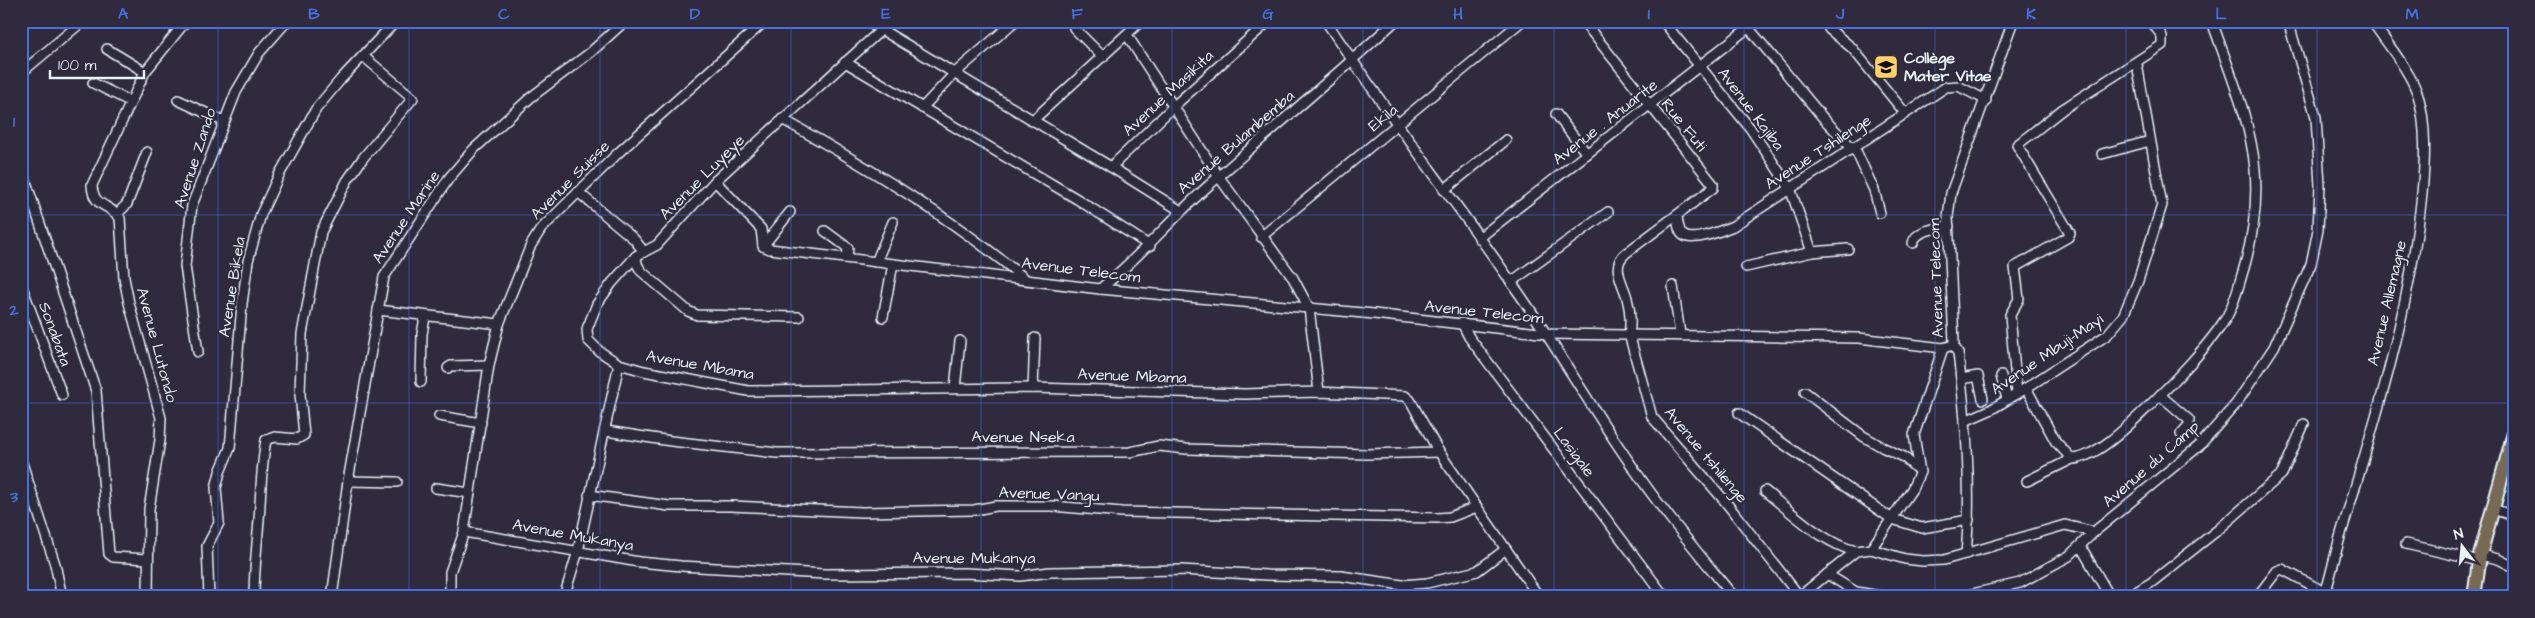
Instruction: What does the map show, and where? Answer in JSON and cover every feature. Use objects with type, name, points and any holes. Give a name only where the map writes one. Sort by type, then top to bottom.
[{"type":"highway","points":[[2474,597],[2479,558],[2513,440]]},
{"type":"street","points":[[21,73],[83,21]]},
{"type":"street","points":[[147,152],[127,204],[117,214],[97,202],[92,195],[92,185],[130,101],[145,72],[186,21]]},
{"type":"street","name":"Avenue Zando","points":[[198,352],[185,266],[192,205],[206,174],[223,121],[236,92],[259,54],[287,21]]},
{"type":"street","name":"Avenue Bikela","points":[[210,597],[207,546],[219,523],[216,488],[220,472],[230,448],[242,304],[248,261],[261,214],[309,119],[341,78],[396,21]]},
{"type":"street","name":"Avenue Marine","points":[[332,595],[348,481],[384,276],[449,178],[467,157],[530,98],[591,52],[625,21]]},
{"type":"street","name":"Avenue Suisse","points":[[450,593],[450,572],[464,532],[489,365],[499,324],[532,245],[541,229],[578,192],[765,21]]},
{"type":"street","points":[[867,21],[1181,211]]},
{"type":"street","name":"Avenue Luyeye","points":[[619,364],[592,344],[586,336],[597,304],[612,282],[640,254],[657,244],[715,181],[891,21]]},
{"type":"street","points":[[922,108],[955,73],[1015,21]]},
{"type":"street","points":[[1032,121],[1141,21]]},
{"type":"street","name":"Avenue Masikita","points":[[1111,167],[1174,106],[1269,21]]},
{"type":"street","points":[[1326,21],[1397,126],[1548,334],[1591,405],[1632,467],[1673,523],[1734,597]]},
{"type":"street","name":"Avenue Bulambemba","points":[[1100,289],[1150,246],[1181,211],[1395,21]]},
{"type":"street","name":"Ekila","points":[[1262,237],[1325,182],[1397,126],[1522,21]]},
{"type":"street","name":"Rue Futi","points":[[1583,21],[1713,184],[1713,188],[1677,216]]},
{"type":"street","name":"Avenue Kajiba","points":[[1663,21],[1750,128],[1790,188],[1812,252]]},
{"type":"street","name":"Avenue Telecom","points":[[764,246],[876,262],[1005,276],[1100,289],[1309,308],[1442,323],[1462,323],[1548,334],[1680,334],[1859,338],[1943,348],[1953,345],[1949,226],[1951,193],[1986,100],[2012,21]]},
{"type":"street","points":[[2016,394],[2010,314],[2019,299],[2014,272],[2016,267],[2068,237],[2070,233],[2017,146],[2063,109],[2137,64],[2162,45],[2162,36],[2151,21]]},
{"type":"street","points":[[2027,481],[2072,459],[2092,453],[2135,419],[2160,395],[2219,329],[2233,304],[2251,243],[2256,207],[2256,172],[2246,124],[2212,21]]},
{"type":"street","name":"Avenue du Camp","points":[[1959,597],[2020,583],[2069,556],[2094,532],[2199,446],[2236,404],[2274,347],[2310,264],[2318,230],[2319,151],[2316,117],[2288,21]]},
{"type":"street","name":"Avenue Allemagne","points":[[2325,595],[2343,526],[2367,452],[2398,328],[2418,234],[2423,174],[2423,128],[2418,96],[2402,65],[2372,21]]},
{"type":"street","points":[[1745,25],[1857,153],[1866,171],[1880,213]]},
{"type":"street","name":"Avenue . Anuarite","points":[[1479,238],[1700,67],[1745,25]]},
{"type":"street","points":[[1074,28],[1102,57]]},
{"type":"street","points":[[1829,29],[1852,48],[1905,113]]},
{"type":"street","points":[[1127,35],[1219,177],[1292,278],[1309,308],[1319,392]]},
{"type":"street","points":[[106,49],[145,72]]},
{"type":"street","points":[[254,597],[254,557],[266,440],[275,437],[297,439],[304,435],[300,394],[302,334],[321,232],[347,181],[363,158],[413,98],[362,56]]},
{"type":"street","points":[[845,62],[1077,199],[1150,246]]},
{"type":"street","name":"Avenue Mbuji-Mayi","points":[[1965,421],[1990,410],[2107,335],[2123,316],[2138,281],[2162,205],[2137,64]]},
{"type":"street","points":[[93,83],[130,101]]},
{"type":"street","name":"Avenue Tshilenge","points":[[1677,216],[1679,229],[1688,238],[1716,233],[1733,226],[1905,113],[1951,86],[1958,86],[1986,100]]},
{"type":"street","points":[[178,100],[223,121]]},
{"type":"street","points":[[1556,114],[1587,154]]},
{"type":"street","points":[[782,119],[824,142],[946,220],[1025,279]]},
{"type":"street","points":[[1444,190],[1506,140]]},
{"type":"street","points":[[2102,154],[2150,141]]},
{"type":"street","points":[[21,167],[96,391],[109,554],[113,557],[148,559]]},
{"type":"street","points":[[715,181],[761,229],[764,246]]},
{"type":"street","points":[[578,192],[634,239],[640,254],[637,264],[641,270],[688,311],[697,314],[799,317]]},
{"type":"street","points":[[764,246],[790,212]]},
{"type":"street","points":[[1511,282],[1608,212]]},
{"type":"street","name":"Avenue Lutondo","points":[[117,214],[122,224],[124,278],[129,303],[161,418],[160,440],[149,509],[148,597]]},
{"type":"street","name":"Avenue tshilenge","points":[[1677,216],[1622,256],[1618,271],[1627,298],[1631,324],[1629,334],[1652,418],[1724,500],[1800,597]]},
{"type":"street","points":[[876,262],[893,222]]},
{"type":"street","points":[[1913,243],[1914,237],[1918,233],[1949,226]]},
{"type":"street","points":[[825,232],[847,246],[849,251],[847,258]]},
{"type":"street","points":[[1746,267],[1812,252],[1848,249]]},
{"type":"street","points":[[883,317],[893,264]]},
{"type":"street","points":[[1005,276],[1009,266]]},
{"type":"street","name":"Sonabata","points":[[21,284],[62,395]]},
{"type":"street","points":[[1673,286],[1680,334]]},
{"type":"street","points":[[378,310],[425,317],[499,324]]},
{"type":"street","points":[[421,382],[422,334],[425,317]]},
{"type":"street","name":"Lasigale","points":[[1462,323],[1468,337],[1665,597]]},
{"type":"street","points":[[1033,388],[1035,338]]},
{"type":"street","points":[[955,388],[960,341]]},
{"type":"street","points":[[1953,345],[1958,353],[1965,421],[1969,520],[1966,554]]},
{"type":"street","points":[[1871,549],[1912,489],[1920,472],[1914,435],[1943,348]]},
{"type":"street","points":[[564,597],[578,551],[589,495],[606,431],[619,364]]},
{"type":"street","name":"Avenue Mbama","points":[[619,364],[699,383],[748,390],[1033,388],[1245,394],[1319,392],[1405,396],[1410,400],[1440,452],[1539,597]]},
{"type":"street","points":[[448,368],[451,366],[489,365]]},
{"type":"street","points":[[1961,379],[1978,376],[1983,399]]},
{"type":"street","points":[[2001,376],[2007,399]]},
{"type":"street","points":[[2026,388],[2056,442],[2072,459]]},
{"type":"street","points":[[1805,392],[1863,436],[1884,448],[1904,456],[1920,472]]},
{"type":"street","points":[[2160,395],[2189,420],[2188,425],[2181,434]]},
{"type":"street","points":[[1739,413],[1892,519],[1922,528],[1969,520]]},
{"type":"street","points":[[439,416],[481,423]]},
{"type":"street","points":[[2128,597],[2152,582],[2219,529],[2282,474],[2304,424]]},
{"type":"street","name":"Avenue Nseka","points":[[606,431],[671,441],[777,453],[1130,452],[1159,446],[1186,449],[1367,454],[1440,452]]},
{"type":"street","points":[[1904,456],[1914,443]]},
{"type":"street","points":[[21,460],[55,564],[62,597]]},
{"type":"street","points":[[348,481],[397,482]]},
{"type":"street","points":[[436,488],[470,493]]},
{"type":"street","points":[[1765,491],[1844,549],[1856,551],[1871,549],[1905,559],[1923,561],[1944,560],[2065,525],[2094,532]]},
{"type":"street","name":"Avenue Vangu","points":[[589,495],[669,506],[731,506],[862,512],[974,510],[996,506],[1052,506],[1122,512],[1438,518],[1450,517],[1477,507]]},
{"type":"street","points":[[2493,509],[2514,516]]},
{"type":"street","name":"Avenue Mukanya","points":[[464,532],[639,562],[825,574],[966,573],[1020,576],[1050,572],[1181,570],[1267,576],[1341,576],[1408,585],[1427,583],[1477,572],[1506,549]]},
{"type":"street","points":[[2406,544],[2479,558],[2498,559],[2514,568]]},
{"type":"street","points":[[2080,546],[2110,597]]},
{"type":"street","points":[[1800,597],[1856,551]]},
{"type":"street","points":[[2257,597],[2277,570],[2282,569],[2325,595]]},
{"type":"street","points":[[1827,574],[1856,592],[1886,597]]},
{"type":"place","name":"Collège Mater Vitae","points":[[1886,67]]}]
